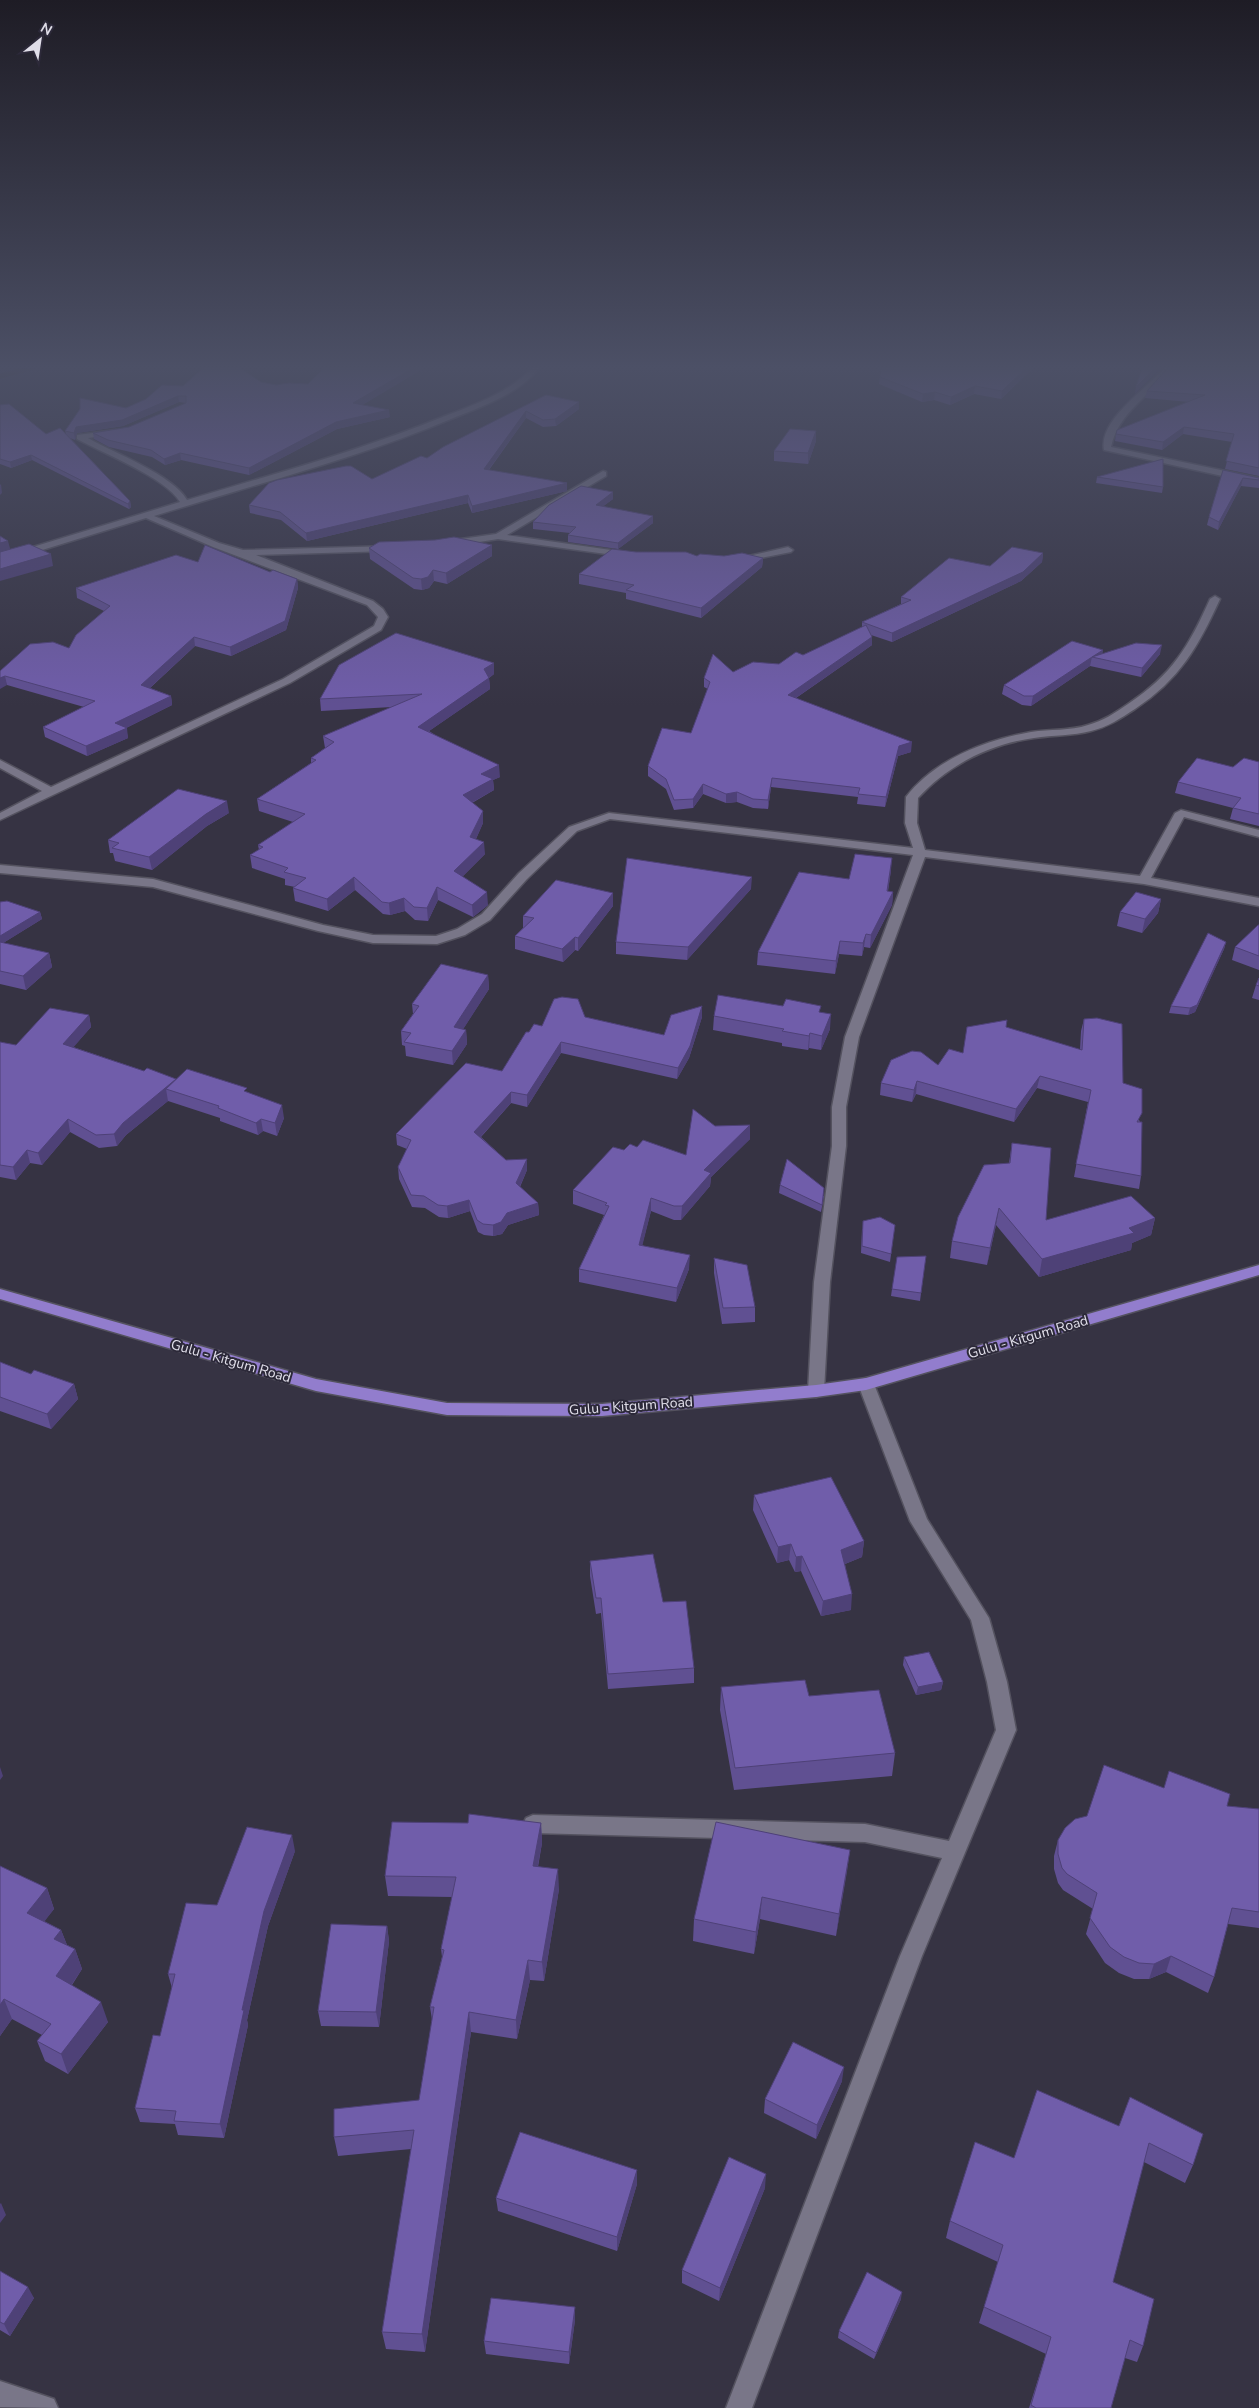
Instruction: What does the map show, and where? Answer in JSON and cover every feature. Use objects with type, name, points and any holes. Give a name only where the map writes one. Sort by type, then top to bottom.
[{"type":"main road","name":"Gulu - Kitgum Road","points":[[0,1294],[316,1385],[447,1409],[602,1410],[816,1391],[866,1384],[1259,1270]]},
{"type":"street","points":[[160,480],[184,499],[185,504]]},
{"type":"street","points":[[0,560],[263,480]]},
{"type":"street","points":[[444,545],[498,536],[525,522],[593,480]]},
{"type":"street","points":[[0,817],[50,791],[277,687],[378,628],[383,617],[380,611],[370,603],[242,553],[216,545],[148,516]]},
{"type":"street","points":[[498,536],[636,557]]},
{"type":"street","points":[[7,544],[22,554]]},
{"type":"street","points":[[242,553],[399,547]]},
{"type":"street","points":[[724,561],[788,550]]},
{"type":"street","points":[[816,1391],[822,1282],[839,1146],[840,1107],[852,1037],[920,852],[911,823],[912,797],[921,785],[977,750],[998,742],[1032,735],[1087,729],[1108,722],[1164,686],[1183,664],[1216,599]]},
{"type":"street","points":[[0,763],[50,791]]},
{"type":"street","points":[[1144,880],[1181,813],[1259,834]]},
{"type":"street","points":[[0,869],[153,883],[322,928],[373,939],[400,941],[437,940],[461,932],[486,916],[523,876],[572,829],[609,816],[622,816],[1144,880],[1259,902]]},
{"type":"street","points":[[740,2408],[911,1956],[1006,1730],[997,1682],[980,1618],[919,1521],[866,1384]]},
{"type":"street","points":[[533,1824],[865,1833],[955,1851]]},
{"type":"street","points":[[0,2394],[45,2408]]},
{"type":"building","points":[[81,480],[110,480],[130,501],[128,504]]},
{"type":"building","points":[[276,480],[551,480],[567,483],[472,506],[468,495],[306,533],[280,512],[249,505],[269,483]]},
{"type":"building","points":[[1119,480],[1163,480],[1163,487]]},
{"type":"building","points":[[1220,480],[1242,480],[1219,522],[1209,517]]},
{"type":"building","points":[[581,486],[613,492],[596,505],[653,516],[618,543],[568,535],[576,527],[533,522],[549,505]]},
{"type":"building","points":[[0,536],[8,541],[0,543]]},
{"type":"building","points":[[454,537],[492,545],[446,573],[433,570],[428,577],[421,579],[413,578],[369,548],[379,542],[435,540]]},
{"type":"building","points":[[29,544],[51,554],[0,569],[0,552]]},
{"type":"building","points":[[205,545],[270,572],[273,570],[297,579],[285,621],[230,647],[194,637],[141,685],[171,696],[115,723],[127,728],[86,746],[43,727],[95,701],[5,676],[0,678],[0,671],[30,644],[53,642],[69,648],[76,635],[110,606],[76,588],[176,555],[198,562]]},
{"type":"building","points":[[1012,547],[1043,553],[1023,572],[892,633],[862,622],[911,600],[901,597],[949,558],[990,566]]},
{"type":"building","points":[[612,549],[636,552],[686,552],[697,556],[700,554],[724,556],[742,553],[763,558],[701,608],[626,590],[634,585],[579,574]]},
{"type":"building","points":[[866,625],[872,637],[788,695],[912,742],[899,746],[886,797],[858,794],[860,788],[772,778],[768,800],[753,799],[737,792],[726,794],[703,784],[693,799],[674,800],[666,779],[648,766],[662,728],[691,733],[710,682],[704,678],[713,654],[733,672],[753,662],[779,664],[796,652],[803,655]]},
{"type":"building","points":[[396,633],[494,663],[484,669],[489,678],[418,727],[499,765],[481,774],[493,779],[463,795],[483,811],[470,837],[484,842],[454,871],[487,892],[472,905],[437,887],[427,908],[414,907],[404,898],[389,903],[382,902],[354,877],[327,899],[293,888],[306,878],[284,872],[288,868],[250,855],[263,847],[258,845],[305,814],[257,799],[316,760],[311,758],[334,742],[323,736],[422,694],[320,699],[339,665]]},
{"type":"building","points":[[1072,641],[1103,650],[1033,696],[1024,696],[1004,685]]},
{"type":"building","points":[[1136,643],[1162,645],[1142,668],[1092,657]]},
{"type":"building","points":[[1197,758],[1233,767],[1244,758],[1259,762],[1259,814],[1233,808],[1241,798],[1178,782]]},
{"type":"building","points":[[178,789],[227,801],[206,814],[149,857],[112,848],[119,843],[108,840]]},
{"type":"building","points":[[855,854],[892,858],[887,891],[893,892],[871,935],[866,934],[863,943],[840,941],[836,961],[758,952],[799,872],[849,879]]},
{"type":"building","points":[[627,858],[752,877],[688,947],[616,942]]},
{"type":"building","points":[[556,880],[613,893],[578,938],[575,937],[562,949],[515,936],[534,918],[523,916]]},
{"type":"building","points":[[1136,892],[1161,899],[1145,919],[1120,912]]},
{"type":"building","points":[[7,901],[40,912],[0,936],[0,902]]},
{"type":"building","points":[[1258,925],[1259,956],[1235,947]]},
{"type":"building","points":[[1208,933],[1226,942],[1197,1005],[1190,1008],[1171,1006]]},
{"type":"building","points":[[0,942],[49,953],[23,976],[0,971]]},
{"type":"building","points":[[441,964],[488,975],[454,1027],[466,1030],[452,1051],[404,1042],[411,1033],[401,1031],[419,1006],[412,1004]]},
{"type":"building","points":[[718,995],[783,1006],[786,999],[821,1006],[819,1012],[831,1014],[822,1036],[810,1033],[809,1036],[782,1031],[784,1029],[714,1016]]},
{"type":"building","points":[[562,997],[578,999],[585,1017],[664,1035],[671,1015],[702,1006],[690,1046],[678,1068],[561,1042],[527,1095],[511,1092],[474,1132],[506,1160],[527,1159],[516,1183],[538,1203],[507,1213],[501,1222],[493,1225],[483,1224],[477,1220],[469,1200],[447,1206],[438,1205],[424,1196],[411,1195],[398,1167],[411,1140],[396,1134],[466,1063],[502,1071],[526,1032],[529,1032],[534,1024],[542,1026],[554,999]]},
{"type":"building","points":[[50,1008],[89,1015],[63,1044],[144,1071],[147,1068],[176,1079],[123,1123],[114,1134],[96,1135],[68,1119],[38,1153],[27,1150],[13,1167],[0,1165],[0,1042],[16,1045]]},
{"type":"building","points":[[1097,1018],[1122,1024],[1123,1083],[1142,1089],[1142,1113],[1137,1122],[1142,1122],[1141,1176],[1076,1164],[1091,1090],[1040,1076],[1016,1109],[917,1081],[914,1090],[881,1083],[891,1060],[912,1051],[921,1052],[938,1065],[949,1049],[963,1053],[967,1027],[1007,1020],[1006,1027],[1082,1050],[1084,1019]]},
{"type":"building","points":[[187,1069],[247,1088],[244,1091],[282,1105],[275,1123],[261,1119],[256,1123],[218,1108],[219,1106],[166,1089]]},
{"type":"building","points":[[693,1109],[715,1126],[750,1125],[704,1170],[711,1173],[682,1206],[674,1206],[651,1198],[639,1245],[690,1255],[677,1288],[579,1269],[609,1206],[605,1205],[607,1203],[573,1190],[613,1147],[624,1150],[630,1144],[637,1147],[643,1140],[686,1155]]},
{"type":"building","points":[[1012,1143],[1051,1148],[1046,1220],[1131,1196],[1155,1218],[1129,1228],[1134,1233],[1042,1259],[999,1208],[990,1248],[952,1241],[958,1217],[984,1165],[1010,1163]]},
{"type":"building","points":[[787,1159],[824,1188],[822,1205],[780,1185]]},
{"type":"building","points":[[880,1217],[895,1225],[891,1254],[862,1246],[863,1221]]},
{"type":"building","points":[[926,1256],[921,1293],[892,1289],[897,1257]]},
{"type":"building","points":[[714,1258],[747,1265],[755,1307],[723,1308]]},
{"type":"building","points":[[0,1362],[31,1374],[34,1370],[74,1384],[47,1414],[0,1397]]},
{"type":"building","points":[[831,1477],[864,1541],[841,1550],[852,1594],[823,1601],[802,1556],[796,1557],[791,1544],[778,1547],[754,1495]]},
{"type":"building","points":[[653,1554],[663,1602],[686,1601],[694,1668],[608,1674],[601,1598],[596,1598],[590,1561]]},
{"type":"building","points":[[929,1652],[943,1682],[918,1687],[904,1657]]},
{"type":"building","points":[[805,1680],[809,1696],[879,1690],[895,1753],[735,1768],[721,1687]]},
{"type":"building","points":[[1104,1765],[1164,1788],[1169,1771],[1230,1794],[1227,1806],[1259,1809],[1259,1912],[1232,1908],[1214,1977],[1171,1956],[1154,1964],[1139,1963],[1124,1957],[1110,1947],[1090,1918],[1097,1893],[1067,1874],[1062,1868],[1058,1854],[1058,1840],[1065,1828],[1075,1819],[1087,1816]]},
{"type":"building","points":[[469,1814],[541,1823],[533,1866],[558,1869],[542,1962],[528,1960],[516,2020],[469,2012],[422,2334],[382,2332],[414,2130],[334,2137],[334,2109],[419,2100],[434,2007],[430,2007],[444,1950],[441,1949],[456,1877],[385,1876],[392,1822],[468,1823]]},
{"type":"building","points":[[716,1822],[850,1850],[839,1914],[762,1897],[756,1932],[694,1919]]},
{"type":"building","points":[[247,1827],[292,1835],[264,1911],[242,2010],[244,2010],[220,2124],[174,2121],[176,2111],[135,2108],[153,2035],[160,2036],[175,1974],[168,1974],[186,1903],[217,1905]]},
{"type":"building","points":[[0,1866],[47,1888],[27,1913],[61,1930],[54,1939],[75,1949],[56,1976],[101,2002],[61,2054],[37,2041],[51,2024],[4,1999],[0,2005]]},
{"type":"building","points":[[331,1924],[387,1926],[376,2012],[318,2011]]},
{"type":"building","points":[[793,2042],[844,2067],[817,2125],[765,2099]]},
{"type":"building","points":[[1037,2090],[1119,2126],[1130,2097],[1203,2134],[1193,2165],[1149,2143],[1113,2282],[1154,2299],[1143,2346],[1130,2340],[1111,2408],[1036,2408],[1031,2405],[1051,2337],[984,2307],[1003,2245],[950,2221],[975,2142],[1014,2158]]},
{"type":"building","points":[[520,2132],[637,2170],[617,2237],[496,2198]]},
{"type":"building","points":[[729,2157],[766,2174],[720,2288],[682,2270]]},
{"type":"building","points":[[0,2271],[28,2287],[4,2324],[0,2322]]},
{"type":"building","points":[[867,2272],[902,2292],[876,2353],[839,2331]]},
{"type":"building","points":[[491,2298],[575,2307],[569,2352],[484,2341]]}]
